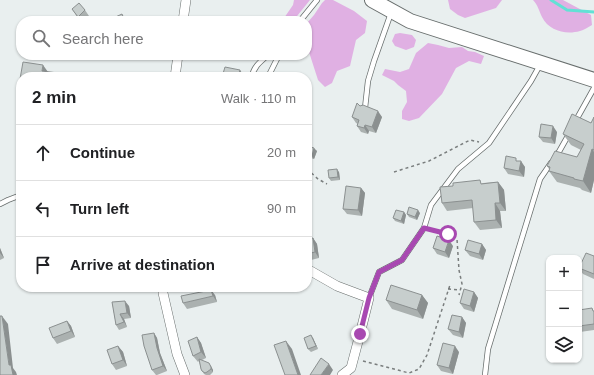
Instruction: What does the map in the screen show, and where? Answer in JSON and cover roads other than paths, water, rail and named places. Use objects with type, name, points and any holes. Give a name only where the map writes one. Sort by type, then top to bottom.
[{"type":"main road","points":[[372,0],[410,21],[594,80]]},
{"type":"street","points":[[184,16],[186,0]]},
{"type":"street","points":[[176,72],[177,60]]},
{"type":"street","points":[[312,272],[337,286],[369,298],[351,368],[342,375]]},
{"type":"street","points":[[163,292],[177,354],[185,375]]},
{"type":"lane","points":[[304,16],[317,0]]},
{"type":"lane","points":[[365,108],[368,81],[392,11]]},
{"type":"lane","points":[[253,72],[262,60]]},
{"type":"lane","points":[[270,72],[276,60]]},
{"type":"lane","points":[[369,298],[379,272],[402,260],[424,228],[431,205],[458,169],[489,143],[531,81],[541,63]]},
{"type":"lane","points":[[485,375],[488,349],[540,179],[559,152],[594,88]]},
{"type":"lane","points":[[0,204],[16,197]]},
{"type":"waterway","points":[[551,0],[567,10],[594,12]]}]
